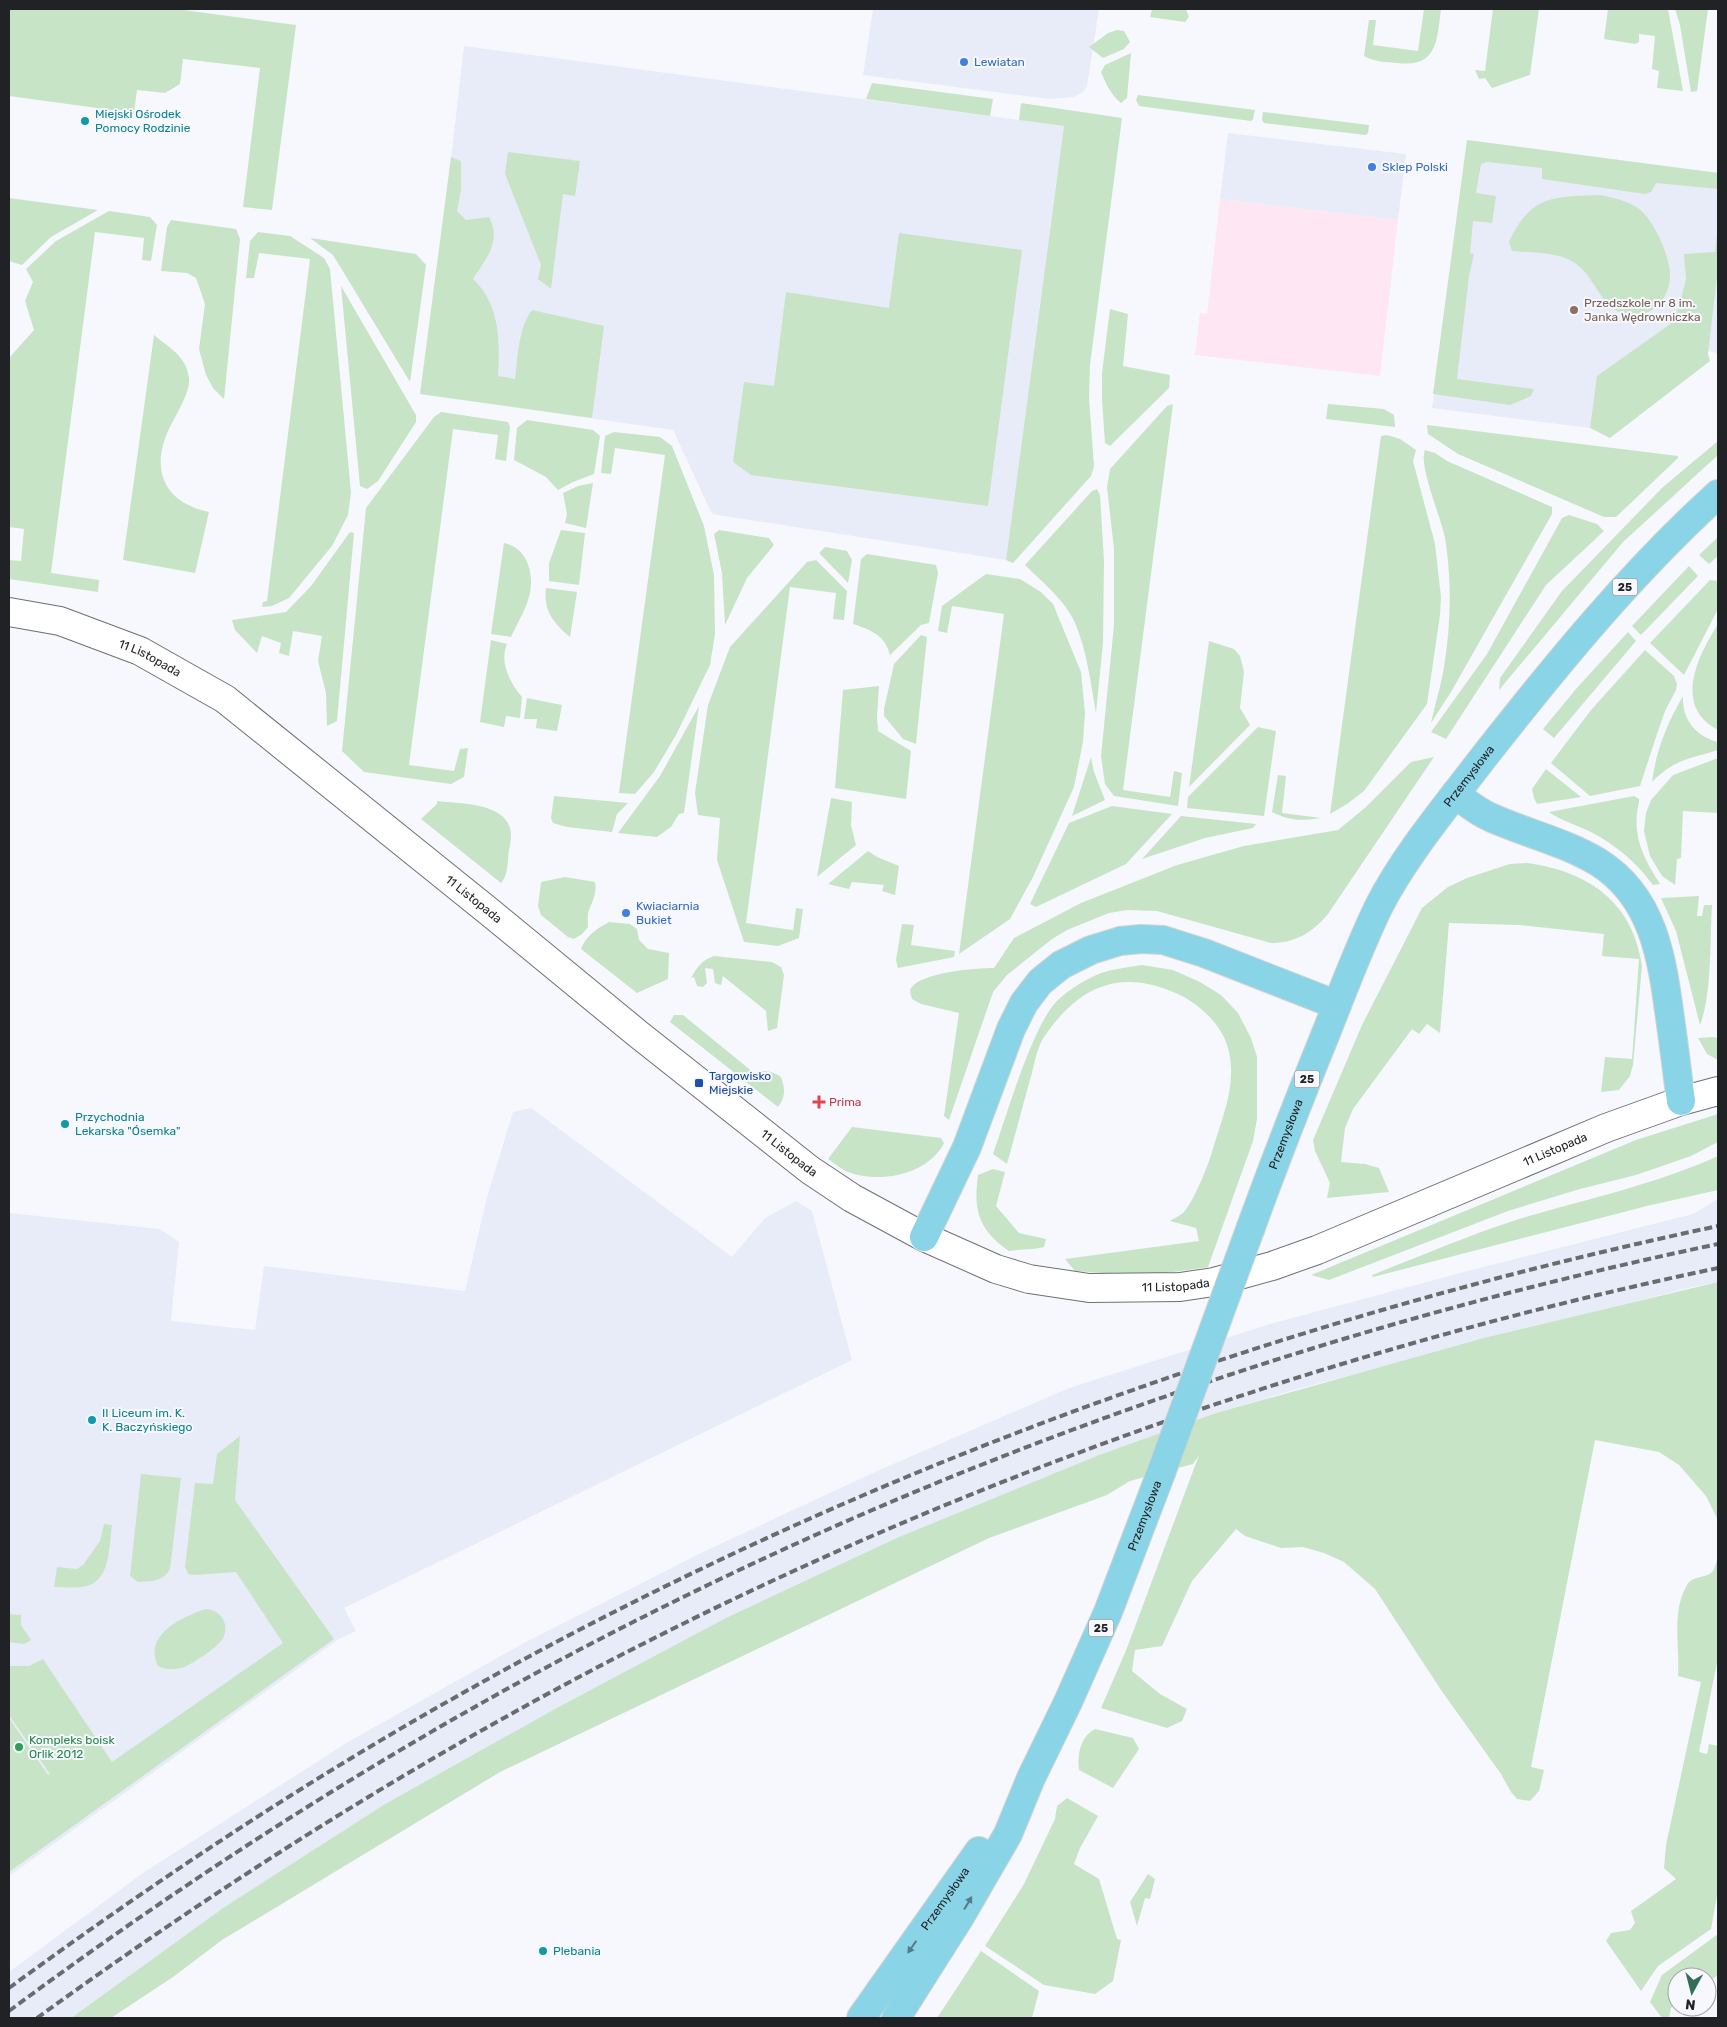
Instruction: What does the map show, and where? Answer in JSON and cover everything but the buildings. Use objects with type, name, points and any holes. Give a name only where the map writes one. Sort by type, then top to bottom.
[{"type":"main road","name":"Przemysłowa","points":[[896,2018],[960,1917],[1008,1834],[1031,1778],[1068,1702],[1108,1612],[1278,1153],[1379,906],[1401,868],[1455,794],[1540,687],[1609,604],[1652,558],[1718,494]]},
{"type":"main road","points":[[1455,794],[1488,816],[1574,850],[1599,863],[1627,888],[1641,908],[1654,933],[1662,959],[1681,1100]]},
{"type":"main road","points":[[924,1237],[967,1147],[1011,1029],[1024,1003],[1040,982],[1061,965],[1091,950],[1120,941],[1141,938],[1163,940],[1204,953],[1337,1005]]},
{"type":"main road","name":"Przemysłowa","points":[[861,2018],[1031,1778]]},
{"type":"street","name":"11 Listopada","points":[[9,612],[60,621],[140,651],[225,699],[653,1046],[810,1170],[852,1198],[924,1237],[996,1269],[1029,1279],[1089,1288],[1140,1289],[1180,1287],[1214,1282],[1317,1250],[1606,1128],[1681,1100],[1718,1091]]},
{"type":"shaded area","points":[[873,9],[1099,9],[1087,86],[1083,92],[1073,97],[1050,99],[863,75]]},
{"type":"shaded area","points":[[464,46],[1064,126],[1006,560],[712,514],[673,430],[420,394],[441,246]]},
{"type":"shaded area","points":[[1228,133],[1406,154],[1398,220],[1220,199]]},
{"type":"shaded area","name":"Przedszkole nr 8 im. Janka Wędrowniczka","points":[[1467,140],[1718,173],[1718,272],[1699,348],[1590,428],[1432,408]]},
{"type":"shaded area","points":[[1220,199],[1398,220],[1380,376],[1195,355],[1200,313],[1207,314]]},
{"type":"shaded area","points":[[1718,272],[1718,353],[1708,351]]},
{"type":"shaded area","points":[[531,1108],[732,1257],[765,1218],[796,1201],[812,1211],[852,1360],[344,1608],[356,1631],[339,1639],[9,1876],[9,1213],[160,1229],[179,1242],[171,1321],[255,1330],[264,1266],[465,1291],[487,1197],[513,1112]]},
{"type":"shaded area","points":[[1718,1199],[1718,1282],[1692,1287],[1301,1388],[1216,1413],[1099,1455],[899,1537],[553,1710],[385,1804],[223,1908],[71,2018],[9,2018],[9,1972],[143,1873],[348,1742],[522,1644],[703,1552],[875,1472],[1069,1388],[1270,1324],[1464,1272],[1693,1214]]},
{"type":"green space","points":[[9,9],[176,9],[296,25],[272,210],[243,207],[260,68],[183,59],[180,84],[165,93],[137,90],[134,113],[9,96]]},
{"type":"green space","points":[[1152,9],[1186,9],[1189,17],[1185,22],[1150,17]]},
{"type":"green space","points":[[1424,9],[1441,9],[1436,41],[1428,56],[1421,61],[1398,63],[1364,56],[1369,20],[1376,20],[1373,45],[1418,51]]},
{"type":"green space","points":[[1493,9],[1539,9],[1530,75],[1492,88],[1485,78],[1479,79],[1475,70],[1485,71]]},
{"type":"green space","points":[[1608,9],[1668,9],[1683,91],[1657,88],[1659,71],[1652,69],[1655,36],[1639,34],[1639,42],[1635,44],[1604,39]]},
{"type":"green space","points":[[1675,9],[1708,9],[1697,91],[1691,92],[1680,25]]},
{"type":"green space","points":[[1117,30],[1124,31],[1130,42],[1124,49],[1103,58],[1089,47],[1108,33]]},
{"type":"green space","points":[[1131,53],[1127,98],[1121,103],[1112,93],[1101,72],[1105,65]]},
{"type":"green space","points":[[872,83],[993,99],[990,116],[866,99]]},
{"type":"green space","points":[[1138,95],[1255,110],[1251,121],[1139,106],[1136,100]]},
{"type":"green space","points":[[1021,103],[1122,118],[1090,365],[1089,398],[1094,466],[1091,476],[1013,563],[1006,560],[1064,126],[1019,120]]},
{"type":"green space","points":[[1263,112],[1369,125],[1368,133],[1366,135],[1264,123],[1262,120]]},
{"type":"green space","points":[[1467,140],[1718,173],[1718,189],[1656,183],[1651,192],[1645,194],[1542,179],[1542,168],[1487,162],[1481,164],[1476,193],[1496,196],[1492,223],[1473,221],[1470,253],[1474,254],[1469,276],[1457,379],[1534,389],[1531,396],[1510,405],[1433,394]]},
{"type":"green space","points":[[508,152],[580,161],[575,196],[563,194],[551,289],[538,279],[541,265],[505,174]]},
{"type":"green space","points":[[451,157],[461,161],[461,190],[457,211],[466,220],[489,217],[493,226],[494,234],[491,250],[473,279],[489,300],[493,311],[499,350],[498,376],[515,379],[521,334],[527,317],[532,310],[604,326],[592,418],[420,394]]},
{"type":"green space","points":[[1600,195],[1625,201],[1645,214],[1656,230],[1665,250],[1670,269],[1667,292],[1659,304],[1640,315],[1622,313],[1608,304],[1587,275],[1574,262],[1548,254],[1512,251],[1509,242],[1517,227],[1535,207],[1556,198]]},
{"type":"green space","points":[[9,198],[98,210],[51,237],[22,265],[9,261]]},
{"type":"green space","points":[[109,211],[150,217],[157,225],[151,261],[142,260],[144,238],[95,232],[51,573],[99,580],[98,592],[9,579],[9,560],[21,561],[24,529],[9,527],[9,358],[34,330],[25,301],[33,282],[26,269],[56,241]]},
{"type":"green space","points":[[171,220],[236,229],[240,239],[224,399],[213,388],[206,375],[199,349],[205,304],[196,278],[187,273],[161,271],[167,227]]},
{"type":"green space","points":[[1718,225],[1718,269],[1708,354],[1710,361],[1610,438],[1590,428],[1597,376],[1669,325],[1679,307],[1686,279],[1684,254],[1715,252]]},
{"type":"green space","points":[[258,232],[290,236],[324,258],[330,269],[351,493],[348,515],[332,546],[289,598],[272,606],[262,607],[263,602],[267,601],[310,259],[259,253],[254,278],[246,278],[250,241]]},
{"type":"green space","points":[[899,233],[1022,250],[988,506],[751,475],[733,462],[744,382],[774,386],[786,292],[889,308]]},
{"type":"green space","points":[[310,238],[416,254],[426,265],[410,382],[333,255]]},
{"type":"green space","points":[[341,286],[416,415],[416,422],[378,481],[367,489],[360,486]]},
{"type":"green space","points":[[1110,309],[1128,314],[1123,366],[1170,375],[1169,388],[1110,446],[1105,443],[1102,373]]},
{"type":"green space","points":[[154,335],[181,358],[189,378],[185,397],[168,431],[161,460],[166,484],[172,493],[194,508],[209,512],[195,573],[123,560]]},
{"type":"green space","points":[[1173,404],[1123,790],[1170,797],[1174,771],[1182,773],[1178,806],[1114,796],[1105,784],[1101,756],[1114,625],[1114,549],[1107,487],[1110,469],[1167,406]]},
{"type":"green space","points":[[1328,404],[1384,409],[1394,415],[1395,427],[1326,419]]},
{"type":"green space","points":[[441,412],[508,422],[510,427],[506,461],[495,459],[498,435],[453,429],[409,765],[454,771],[460,749],[468,748],[464,777],[451,784],[364,772],[342,751],[366,508],[434,417]]},
{"type":"green space","points":[[527,420],[593,430],[600,436],[594,474],[558,490],[546,477],[514,460],[517,428]]},
{"type":"green space","points":[[1427,425],[1678,456],[1678,458],[1616,517],[1604,517],[1458,454],[1428,434]]},
{"type":"green space","points":[[614,432],[660,437],[672,446],[704,526],[714,575],[715,634],[710,665],[676,735],[654,772],[635,794],[619,793],[665,455],[615,448],[611,474],[601,473],[605,436]]},
{"type":"green space","points":[[1387,435],[1400,439],[1416,450],[1413,461],[1435,544],[1441,597],[1427,704],[1364,791],[1330,814],[1381,436]]},
{"type":"green space","points":[[1718,441],[1718,455],[1623,542],[1499,690],[1500,678],[1562,591],[1663,487]]},
{"type":"green space","points":[[1425,450],[1552,507],[1552,514],[1451,692],[1431,723],[1446,651],[1450,586],[1445,538],[1427,479]]},
{"type":"green space","points":[[593,483],[586,528],[565,523],[567,514],[563,493],[578,486]]},
{"type":"green space","points":[[1097,489],[1100,495],[1104,561],[1103,643],[1096,713],[1086,656],[1075,623],[1060,599],[1025,565],[1092,491]]},
{"type":"green space","points":[[1569,515],[1597,524],[1604,531],[1546,585],[1446,739],[1431,732],[1487,654],[1562,518]]},
{"type":"green space","points":[[561,530],[585,533],[579,585],[549,581],[549,563]]},
{"type":"green space","points":[[719,530],[769,538],[774,545],[747,578],[725,625],[722,573],[714,534]]},
{"type":"green space","points":[[350,532],[354,533],[337,721],[327,726],[326,693],[318,661],[322,636],[293,631],[289,656],[279,653],[281,643],[262,636],[257,653],[235,630],[232,620],[286,612],[311,586]]},
{"type":"green space","points":[[1718,537],[1718,556],[1709,564],[1699,555]]},
{"type":"green space","points":[[504,543],[519,550],[524,556],[528,564],[531,580],[529,597],[511,637],[491,634]]},
{"type":"green space","points":[[825,547],[847,551],[852,560],[848,583],[819,553]]},
{"type":"green space","points":[[867,554],[936,565],[938,573],[929,623],[921,625],[890,655],[888,648],[881,638],[871,631],[853,624],[861,559]]},
{"type":"green space","points":[[816,560],[847,591],[844,620],[833,619],[836,593],[790,587],[746,923],[793,931],[796,908],[803,909],[799,938],[778,946],[744,942],[717,860],[720,818],[698,815],[695,793],[708,705],[730,647],[807,562]]},
{"type":"green space","points":[[1689,566],[1698,576],[1641,635],[1632,626]]},
{"type":"green space","points":[[986,574],[1020,579],[1041,592],[1053,604],[1081,672],[1085,713],[1083,742],[1074,787],[1033,877],[1010,919],[959,954],[1004,614],[952,606],[947,633],[938,631],[942,606]]},
{"type":"green space","points":[[1710,580],[1718,581],[1718,609],[1684,675],[1650,643]]},
{"type":"green space","points":[[546,588],[577,592],[570,637],[550,616],[545,596]]},
{"type":"green space","points":[[1718,624],[1718,730],[1704,720],[1696,708],[1693,695],[1693,681],[1703,651]]},
{"type":"green space","points":[[1628,632],[1636,641],[1554,738],[1543,729],[1576,689]]},
{"type":"green space","points":[[921,635],[927,637],[916,744],[903,739],[884,716],[884,709],[894,664]]},
{"type":"green space","points":[[491,640],[507,644],[504,658],[505,665],[513,685],[522,697],[520,718],[506,716],[504,727],[480,722]]},
{"type":"green space","points":[[1209,641],[1234,649],[1240,656],[1244,672],[1240,708],[1250,725],[1189,787]]},
{"type":"green space","points":[[1645,650],[1674,676],[1677,684],[1676,690],[1665,711],[1640,786],[1590,796],[1551,763],[1591,710]]},
{"type":"green space","points":[[879,686],[878,731],[911,751],[906,799],[835,788],[843,690]]},
{"type":"green space","points":[[1683,696],[1683,705],[1688,720],[1703,736],[1718,742],[1718,750],[1675,764],[1652,782],[1656,759],[1663,738]]},
{"type":"green space","points":[[527,698],[562,705],[557,731],[536,728],[537,719],[524,719]]},
{"type":"green space","points":[[699,706],[684,813],[679,814],[671,827],[657,837],[618,833],[660,776]]},
{"type":"green space","points":[[1258,727],[1276,731],[1264,816],[1187,808],[1188,797]]},
{"type":"green space","points":[[1091,757],[1094,772],[1105,800],[1072,816]]},
{"type":"green space","points":[[1434,757],[1328,914],[1316,927],[1302,936],[1280,943],[1271,943],[1157,911],[1127,910],[1109,913],[1067,930],[1052,939],[1007,975],[993,992],[949,1120],[944,1116],[959,1013],[921,1004],[912,999],[910,989],[917,983],[926,978],[950,972],[994,968],[1014,938],[1081,903],[1177,865],[1244,846],[1338,830],[1366,807],[1411,762]]},
{"type":"green space","points":[[1718,758],[1718,813],[1683,811],[1681,858],[1677,859],[1675,885],[1662,876],[1650,856],[1644,831],[1646,813],[1651,800],[1673,775]]},
{"type":"green space","points":[[1546,769],[1581,797],[1537,804],[1532,789]]},
{"type":"green space","points":[[1278,775],[1286,776],[1282,813],[1321,818],[1296,820],[1272,812]]},
{"type":"green space","points":[[554,796],[628,803],[617,814],[612,832],[567,827],[553,823],[551,818]]},
{"type":"green space","points":[[1634,796],[1639,799],[1637,825],[1640,845],[1648,865],[1660,884],[1653,885],[1632,861],[1609,843],[1591,832],[1549,812]]},
{"type":"green space","points":[[831,798],[852,802],[851,825],[856,845],[817,877]]},
{"type":"green space","points":[[437,801],[483,807],[502,816],[509,824],[511,835],[507,872],[501,883],[421,819],[437,804]]},
{"type":"green space","points":[[1112,806],[1172,814],[1126,864],[1036,907],[1030,904],[1069,823]]},
{"type":"green space","points":[[1181,816],[1256,824],[1253,828],[1205,838],[1142,859]]},
{"type":"green space","points":[[868,851],[899,866],[895,895],[882,891],[884,885],[852,882],[849,889],[828,884]]},
{"type":"green space","points":[[1528,863],[1550,867],[1589,883],[1605,894],[1629,924],[1637,944],[1642,966],[1633,1065],[1630,1076],[1619,1090],[1601,1092],[1605,1057],[1632,1059],[1639,959],[1602,956],[1604,934],[1519,925],[1449,923],[1440,1033],[1427,1024],[1419,1034],[1412,1029],[1353,1109],[1345,1128],[1341,1162],[1365,1164],[1379,1168],[1389,1192],[1327,1198],[1330,1183],[1315,1151],[1313,1140],[1362,1025],[1422,908],[1448,887],[1467,878],[1510,864]]},
{"type":"green space","points":[[565,877],[595,882],[595,893],[588,914],[588,927],[574,939],[568,937],[541,915],[538,906],[541,882]]},
{"type":"green space","points":[[1699,896],[1697,916],[1702,916],[1704,905],[1712,905],[1709,983],[1700,1025],[1676,931],[1661,898]]},
{"type":"green space","points":[[609,922],[630,924],[637,929],[639,940],[648,949],[669,953],[668,979],[637,993],[581,949],[592,933]]},
{"type":"green space","points":[[902,924],[914,925],[911,945],[955,951],[954,957],[898,968],[896,960]]},
{"type":"green space","points":[[714,956],[772,962],[781,967],[784,975],[777,1028],[768,1031],[766,1011],[723,976],[721,985],[715,983],[713,969],[705,968],[707,983],[703,987],[697,986],[694,977],[691,978],[693,974],[703,962]]},
{"type":"green space","points":[[1142,965],[1173,970],[1200,982],[1221,995],[1238,1013],[1251,1038],[1257,1057],[1257,1119],[1253,1141],[1208,1267],[1145,1276],[1075,1271],[1065,1259],[1199,1241],[1196,1228],[1170,1221],[1182,1214],[1187,1208],[1196,1193],[1207,1166],[1228,1099],[1231,1072],[1230,1059],[1227,1045],[1215,1023],[1196,1005],[1182,996],[1161,987],[1122,982],[1104,986],[1088,993],[1072,1004],[1044,1037],[1039,1047],[1007,1164],[993,1154],[1030,1049],[1049,1011],[1063,995],[1090,978],[1101,973]]},
{"type":"green space","points":[[674,1015],[683,1015],[754,1073],[768,1071],[781,1077],[784,1092],[778,1107],[670,1022]]},
{"type":"green space","points":[[1698,1038],[1718,1038],[1718,1060],[1707,1054]]},
{"type":"green space","points":[[1718,1114],[1718,1142],[1691,1156],[1636,1175],[1580,1189],[1508,1211],[1329,1280],[1311,1275],[1636,1140]]},
{"type":"green space","points":[[852,1127],[941,1138],[944,1143],[937,1154],[927,1163],[915,1169],[888,1177],[860,1176],[845,1171],[828,1159]]},
{"type":"green space","points":[[1718,1156],[1718,1190],[1647,1206],[1373,1277],[1372,1275],[1500,1225],[1620,1191]]},
{"type":"green space","points":[[993,1169],[1005,1172],[996,1206],[1019,1233],[1046,1239],[1044,1247],[1009,1251],[985,1227],[980,1219],[978,1209],[978,1175]]},
{"type":"green space","points":[[1718,1282],[1718,1520],[1706,1496],[1679,1465],[1659,1452],[1595,1440],[1531,1767],[1544,1770],[1539,1791],[1530,1801],[1517,1799],[1511,1792],[1501,1774],[1441,1690],[1375,1589],[1344,1562],[1324,1553],[1303,1547],[1281,1548],[1245,1536],[1236,1529],[1192,1581],[1162,1646],[1135,1650],[1132,1671],[1160,1694],[1187,1709],[1182,1721],[1167,1728],[1101,1708],[1127,1648],[1199,1455],[1193,1464],[1130,1481],[1107,1495],[989,1538],[500,1772],[222,1940],[173,1977],[111,2018],[71,2018],[223,1908],[385,1804],[553,1710],[728,1617],[899,1537],[1099,1455],[1216,1413],[1484,1338]]},
{"type":"green space","points":[[240,1436],[235,1500],[334,1639],[9,1872],[9,1718],[48,1775],[50,1774],[9,1715],[9,1666],[29,1666],[43,1659],[112,1762],[283,1643],[236,1572],[194,1575],[188,1574],[185,1567],[195,1483],[213,1484],[217,1454]]},
{"type":"green space","points":[[141,1474],[181,1478],[170,1569],[160,1579],[138,1582],[130,1576]]},
{"type":"green space","points":[[104,1524],[112,1525],[108,1559],[97,1581],[86,1586],[54,1587],[57,1567],[77,1569],[83,1565],[100,1541]]},
{"type":"green space","points":[[1718,1556],[1718,1658],[1699,1752],[1707,1754],[1709,1744],[1718,1746],[1718,1890],[1711,1929],[1658,1966],[1641,1991],[1606,1941],[1611,1933],[1630,1930],[1635,1923],[1631,1911],[1676,1879],[1664,1868],[1666,1845],[1701,1682],[1678,1676],[1677,1630],[1679,1607],[1687,1585],[1693,1580],[1713,1571]]},
{"type":"green space","points":[[206,1609],[219,1614],[224,1622],[224,1636],[218,1645],[205,1655],[181,1668],[172,1669],[158,1666],[155,1655],[156,1645],[160,1636],[176,1622]]},
{"type":"green space","points":[[9,1614],[21,1615],[21,1625],[31,1640],[24,1644],[9,1642]]},
{"type":"green space","points":[[1095,1729],[1133,1738],[1139,1749],[1113,1788],[1079,1770],[1081,1747],[1086,1737]]},
{"type":"green space","points":[[1067,1798],[1098,1816],[1080,1848],[1074,1864],[1099,1879],[1117,1939],[1121,1940],[1113,1981],[1095,1994],[1044,1985],[985,1946],[1024,1884],[1055,1819],[1057,1806]]},
{"type":"green space","points":[[1148,1874],[1155,1879],[1150,1899],[1145,1898],[1137,1926],[1130,1902]]},
{"type":"green space","points":[[1718,1934],[1718,1975],[1717,1967],[1673,1967]]},
{"type":"green space","points":[[981,1951],[1039,1991],[1032,2018],[937,2018]]},
{"type":"green space","points":[[1667,1971],[1667,2017],[1669,2018],[1662,2018],[1650,2002],[1662,1975]]},
{"type":"railway","points":[[9,1988],[230,1834],[402,1728],[610,1614],[761,1541],[915,1473],[1072,1412],[1231,1357],[1392,1307],[1554,1264],[1718,1226]]},
{"type":"railway","points":[[9,2011],[86,1955],[243,1848],[404,1748],[569,1655],[780,1551],[910,1494],[1041,1442],[1174,1394],[1308,1350],[1444,1310],[1580,1275],[1718,1244]]},
{"type":"railway","points":[[37,2018],[229,1885],[427,1762],[579,1677],[734,1599],[892,1527],[1053,1462],[1216,1404],[1381,1352],[1549,1307],[1718,1268]]},
{"type":"place","name":"Lewiatan","points":[[964,62]]},
{"type":"place","name":"Miejski Ośrodek Pomocy Rodzinie","points":[[85,121]]},
{"type":"place","name":"Sklep Polski","points":[[1372,167]]},
{"type":"place","name":"Przedszkole nr 8 im. Janka Wędrowniczka","points":[[1574,310]]},
{"type":"place","name":"Kwiaciarnia Bukiet","points":[[626,913]]},
{"type":"place","name":"Targowisko Miejskie","points":[[699,1083]]},
{"type":"place","name":"Prima","points":[[819,1102]]},
{"type":"place","name":"Przychodnia Lekarska \"Ósemka\"","points":[[65,1124]]},
{"type":"place","name":"II Liceum im. K. K. Baczyńskiego","points":[[92,1420]]},
{"type":"place","name":"Kompleks boisk Orlik 2012","points":[[19,1747]]},
{"type":"place","name":"Plebania","points":[[543,1951]]}]
